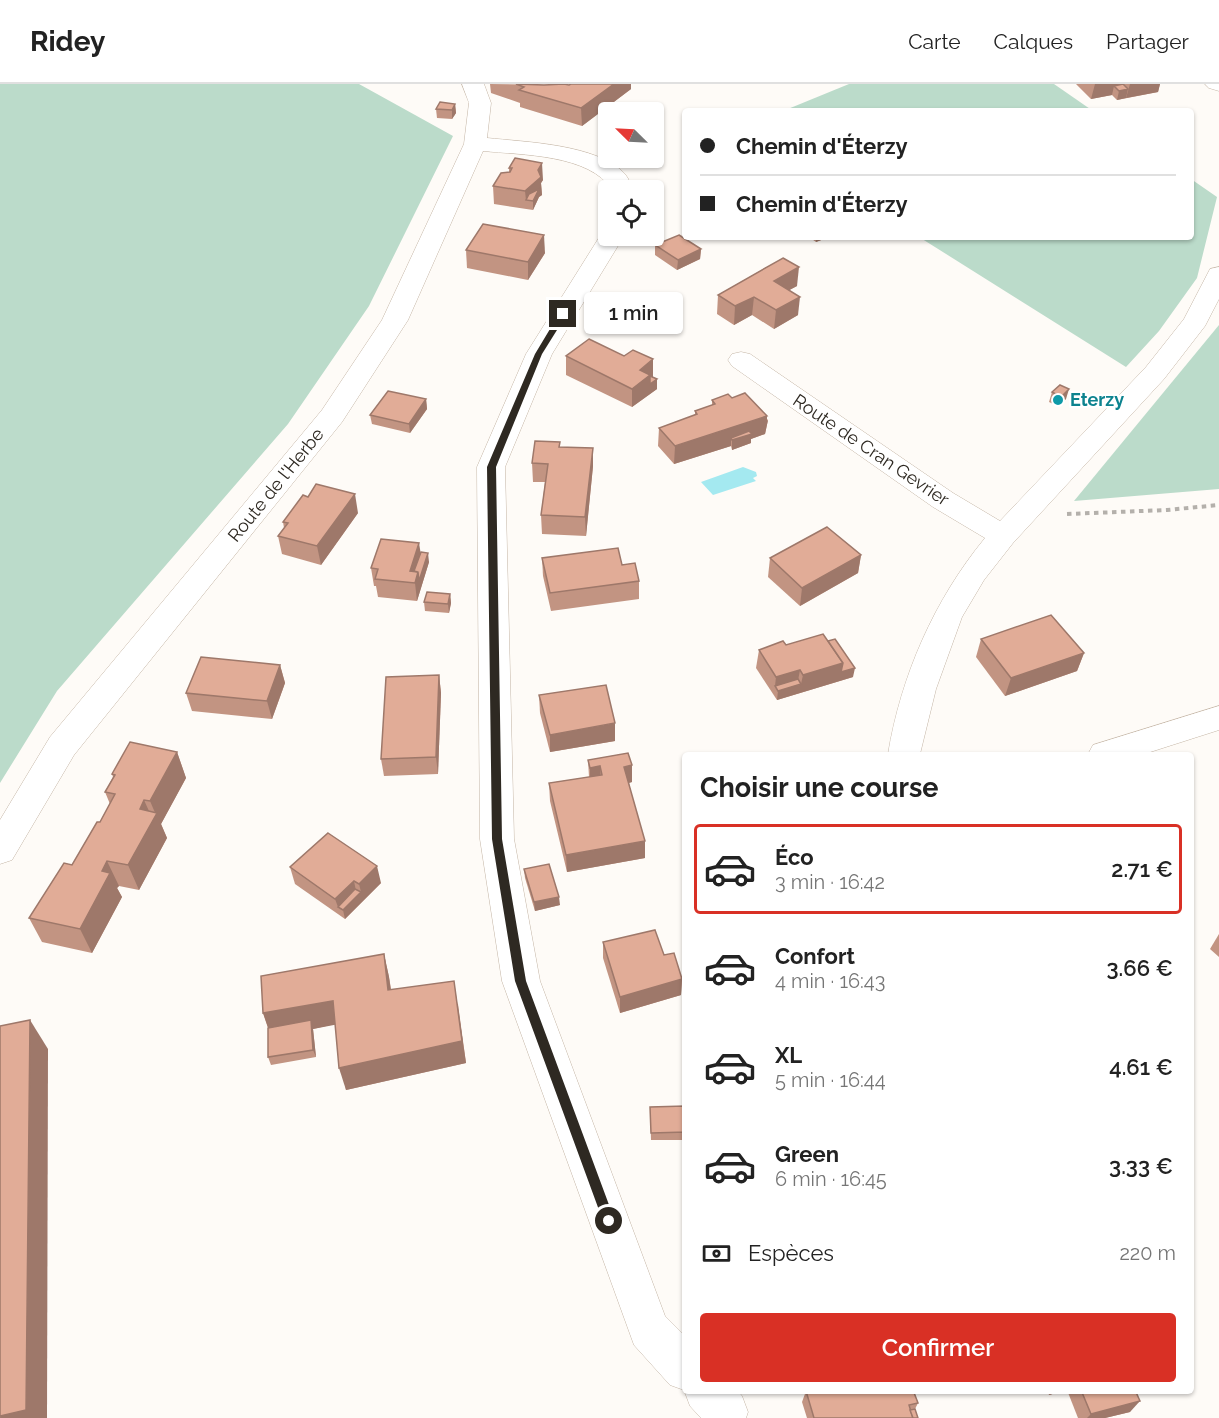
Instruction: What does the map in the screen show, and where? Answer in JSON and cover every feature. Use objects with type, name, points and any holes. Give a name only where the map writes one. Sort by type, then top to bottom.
[{"type":"street","name":"Route de l'Herbe","points":[[0,850],[62,746],[332,416],[394,320],[475,144],[480,103],[473,84]]},
{"type":"street","points":[[475,144],[576,157],[592,163],[616,180]]},
{"type":"street","points":[[606,246],[538,354],[491,467],[497,839],[520,981],[649,1330],[682,1365]]},
{"type":"street","points":[[904,752],[920,689],[947,616],[973,573],[1003,536],[1155,373],[1196,321],[1219,274]]},
{"type":"street","name":"Route de Cran Gevrier","points":[[741,360],[943,500],[1003,536]]},
{"type":"street","points":[[1111,752],[1219,718]]},
{"type":"path","points":[[1022,516],[1167,510],[1219,505]]},
{"type":"green space","points":[[0,84],[359,84],[453,136],[369,306],[288,424],[57,691],[0,783]]},
{"type":"green space","points":[[849,84],[1054,84],[1089,108],[790,108]]},
{"type":"green space","points":[[1194,181],[1217,197],[1197,278],[1159,331],[1126,367],[924,240],[1194,240]]},
{"type":"green space","points":[[1219,325],[1219,489],[1074,501]]},
{"type":"water","points":[[743,467],[756,472],[757,476],[753,478],[756,481],[713,495],[701,482]]},
{"type":"building","points":[[516,84],[614,84],[581,108],[519,90],[524,87]]},
{"type":"building","points":[[1123,84],[1128,89],[1119,91],[1114,86]]},
{"type":"building","points":[[440,102],[455,104],[452,110],[436,109]]},
{"type":"building","points":[[515,158],[542,163],[538,170],[541,177],[525,191],[493,186],[501,173],[510,172],[512,168],[509,168]]},
{"type":"building","points":[[539,189],[533,201],[526,200],[529,194]]},
{"type":"building","points":[[483,224],[544,235],[528,262],[466,250]]},
{"type":"building","points":[[679,235],[682,240],[687,240],[701,249],[678,260],[657,246],[664,246],[664,241]]},
{"type":"building","points":[[783,258],[799,267],[774,281],[800,297],[776,310],[754,297],[735,306],[718,295]]},
{"type":"building","points":[[589,339],[624,356],[633,350],[653,359],[640,370],[650,375],[632,389],[566,356]]},
{"type":"building","points":[[650,376],[657,379],[650,384]]},
{"type":"building","points":[[1060,385],[1069,389],[1061,397],[1052,392]]},
{"type":"building","points":[[388,391],[426,399],[409,424],[370,415]]},
{"type":"building","points":[[745,393],[767,416],[675,446],[659,428],[697,414],[695,411],[715,404],[712,400],[728,394],[732,398]]},
{"type":"building","points":[[749,431],[752,434],[732,440],[731,438]]},
{"type":"building","points":[[535,441],[560,442],[559,447],[593,448],[585,517],[541,515],[548,464],[532,463]]},
{"type":"building","points":[[316,484],[355,494],[317,546],[278,536],[288,523],[283,522],[303,495],[308,497]]},
{"type":"building","points":[[827,527],[861,555],[802,588],[770,558]]},
{"type":"building","points":[[381,539],[419,543],[410,571],[418,572],[415,583],[375,579],[378,569],[371,568]]},
{"type":"building","points":[[618,548],[622,565],[635,563],[639,581],[550,593],[542,558]]},
{"type":"building","points":[[421,552],[428,553],[419,581],[418,572],[414,571]]},
{"type":"building","points":[[427,592],[450,594],[448,604],[424,602]]},
{"type":"building","points":[[1051,615],[1084,653],[1011,678],[981,639]]},
{"type":"building","points":[[823,634],[843,663],[803,675],[800,670],[776,677],[759,650],[783,641],[786,645]]},
{"type":"building","points":[[835,639],[855,668],[841,672],[843,663],[828,641]]},
{"type":"building","points":[[201,657],[280,665],[267,701],[186,693]]},
{"type":"building","points":[[439,675],[436,757],[381,759],[386,677]]},
{"type":"building","points":[[798,679],[801,684],[778,691],[775,686]]},
{"type":"building","points":[[606,685],[615,723],[550,735],[539,695]]},
{"type":"building","points":[[130,742],[177,752],[150,801],[144,800],[140,809],[157,813],[128,865],[107,861],[102,871],[110,873],[80,929],[29,918],[64,863],[72,865],[97,822],[100,822],[115,794],[105,792]]},
{"type":"building","points":[[628,753],[632,765],[624,767],[645,841],[566,855],[549,783],[602,775],[600,766],[590,768],[588,760]]},
{"type":"building","points":[[328,833],[377,866],[359,884],[354,881],[335,899],[290,867]]},
{"type":"building","points":[[549,864],[559,897],[534,902],[524,869]]},
{"type":"building","points":[[355,889],[361,892],[343,910],[338,907]]},
{"type":"building","points":[[655,930],[664,955],[674,953],[682,979],[620,997],[603,942]]},
{"type":"building","points":[[384,954],[388,990],[454,981],[462,1041],[339,1068],[333,1001],[263,1013],[261,976]]},
{"type":"building","points":[[30,1020],[26,1410],[0,1416],[0,1026]]},
{"type":"building","points":[[311,1020],[313,1050],[268,1057],[268,1028]]},
{"type":"building","points":[[682,1106],[682,1132],[651,1133],[650,1107]]},
{"type":"building","points":[[807,1394],[915,1394],[918,1403],[909,1405],[913,1418],[814,1418]]},
{"type":"building","points":[[1083,1394],[1137,1394],[1140,1401],[1091,1414]]},
{"type":"building","points":[[915,1409],[918,1418],[913,1418],[910,1410]]},
{"type":"place","name":"Eterzy","points":[[1058,400]]},
{"type":"route","points":[[563,314],[538,354],[491,467],[497,839],[520,981],[609,1221]]}]
